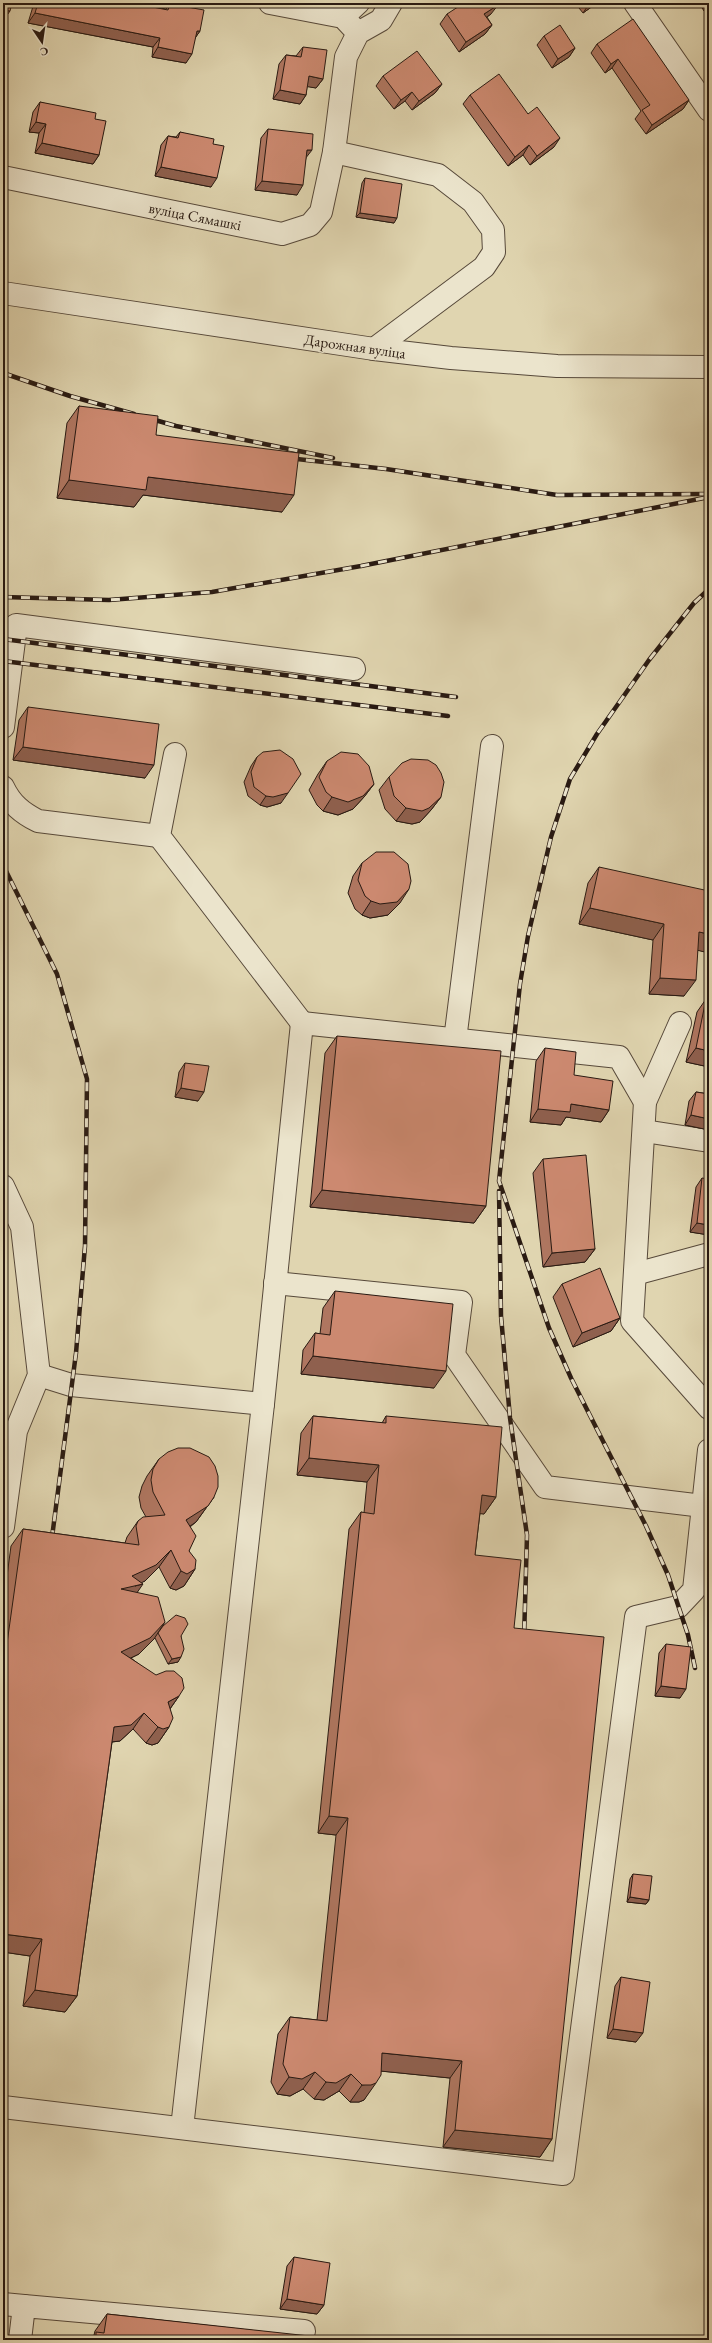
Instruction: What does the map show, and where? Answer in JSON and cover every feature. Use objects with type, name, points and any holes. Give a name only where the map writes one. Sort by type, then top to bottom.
[{"type":"street","points":[[270,3],[351,10],[358,33],[381,20],[391,3]]},
{"type":"street","points":[[635,3],[709,110]]},
{"type":"street","name":"вуліца Сямашкі","points":[[3,178],[282,234],[310,225],[321,212],[334,152],[346,57],[358,33]]},
{"type":"street","points":[[334,152],[438,175],[472,202],[493,230],[494,252],[484,266],[374,349]]},
{"type":"street","name":"Дарожная вуліца","points":[[3,293],[374,349],[451,358],[557,366],[709,367]]},
{"type":"street","points":[[3,727],[16,625],[354,669]]},
{"type":"street","points":[[455,1040],[492,746]]},
{"type":"street","points":[[159,836],[175,754]]},
{"type":"street","points":[[3,787],[9,798],[23,814],[38,821],[159,836],[302,1023],[263,1404],[182,2128]]},
{"type":"street","points":[[302,1023],[619,1057],[645,1102]]},
{"type":"street","points":[[680,1023],[645,1102],[632,1321],[709,1408]]},
{"type":"street","points":[[644,1131],[709,1141]]},
{"type":"street","points":[[3,1186],[22,1227],[39,1376],[16,1431],[3,1527]]},
{"type":"street","points":[[635,1274],[709,1254]]},
{"type":"street","points":[[275,1283],[461,1302],[454,1355],[545,1487],[703,1506]]},
{"type":"street","points":[[39,1376],[71,1385],[263,1404]]},
{"type":"street","points":[[3,2107],[563,2174],[636,1617],[678,1607],[694,1590],[709,1450]]},
{"type":"street","points":[[3,2304],[304,2332]]},
{"type":"street","points":[[20,2340],[24,2306]]},
{"type":"building","points":[[3,3],[12,3],[10,11],[3,10]]},
{"type":"building","points":[[38,3],[99,3],[108,5],[108,3],[137,3],[168,10],[170,4],[204,10],[200,31],[197,31],[192,54],[158,47],[160,38],[35,13]]},
{"type":"building","points":[[464,3],[496,3],[498,5],[484,14],[492,25],[466,42],[447,14]]},
{"type":"building","points":[[633,19],[689,100],[652,125],[642,110],[650,105],[618,59],[611,64],[597,44]]},
{"type":"building","points":[[560,25],[575,48],[558,59],[544,36]]},
{"type":"building","points":[[303,47],[327,50],[323,79],[309,76],[306,95],[280,90],[286,55],[301,57]]},
{"type":"building","points":[[417,51],[442,84],[419,101],[412,92],[401,100],[383,76]]},
{"type":"building","points":[[499,74],[528,114],[537,107],[560,138],[537,156],[529,145],[515,157],[470,95]]},
{"type":"building","points":[[40,102],[96,113],[95,119],[106,121],[99,155],[42,143],[46,124],[36,122]]},
{"type":"building","points":[[268,129],[313,134],[312,150],[307,150],[303,185],[262,181]]},
{"type":"building","points":[[180,132],[214,139],[213,144],[224,146],[217,178],[161,167],[168,136],[178,138]]},
{"type":"building","points":[[365,178],[402,184],[397,218],[360,213]]},
{"type":"building","points":[[79,406],[158,416],[156,435],[299,453],[294,495],[148,477],[146,490],[69,480]]},
{"type":"building","points":[[28,707],[159,724],[154,765],[23,747]]},
{"type":"building","points":[[280,750],[293,759],[301,774],[288,793],[273,797],[266,796],[254,787],[251,772],[257,757],[263,752]]},
{"type":"building","points":[[341,752],[358,754],[369,766],[374,784],[363,796],[348,802],[332,797],[326,792],[319,777],[327,761]]},
{"type":"building","points":[[411,759],[428,760],[436,765],[444,782],[441,797],[429,808],[422,811],[406,808],[394,796],[389,777],[402,763]]},
{"type":"building","points":[[376,852],[394,852],[408,864],[411,881],[409,889],[397,902],[380,904],[371,901],[365,896],[358,880],[362,863]]},
{"type":"building","points":[[599,867],[709,891],[709,934],[699,932],[696,980],[660,978],[664,924],[590,908]]},
{"type":"building","points":[[706,999],[709,999],[709,1051],[696,1048]]},
{"type":"building","points":[[337,1036],[501,1051],[486,1206],[322,1190]]},
{"type":"building","points":[[545,1048],[576,1052],[574,1075],[613,1081],[609,1110],[571,1104],[570,1112],[538,1109]]},
{"type":"building","points":[[185,1063],[209,1066],[204,1092],[181,1088]]},
{"type":"building","points":[[696,1092],[709,1094],[709,1119],[691,1115]]},
{"type":"building","points":[[586,1155],[595,1249],[552,1253],[543,1159]]},
{"type":"building","points":[[702,1178],[709,1179],[709,1225],[697,1223]]},
{"type":"building","points":[[600,1268],[620,1318],[582,1333],[562,1284]]},
{"type":"building","points":[[335,1291],[453,1304],[446,1371],[313,1356],[315,1333],[330,1335]]},
{"type":"building","points":[[313,1416],[386,1423],[386,1416],[502,1427],[496,1497],[482,1495],[475,1555],[521,1560],[514,1628],[604,1637],[552,2139],[455,2130],[462,2061],[382,2053],[381,2075],[376,2083],[371,2085],[362,2085],[351,2074],[336,2083],[326,2082],[315,2072],[302,2079],[289,2077],[283,2064],[290,2017],[327,2021],[348,1818],[329,1816],[361,1512],[374,1514],[379,1465],[309,1458]]},
{"type":"building","points":[[178,1448],[190,1448],[209,1457],[215,1466],[218,1476],[218,1487],[208,1506],[186,1520],[196,1536],[189,1551],[196,1560],[195,1569],[187,1574],[181,1571],[171,1550],[156,1565],[132,1576],[143,1584],[121,1589],[158,1597],[165,1622],[150,1638],[121,1652],[156,1675],[166,1671],[174,1671],[182,1678],[184,1688],[179,1696],[168,1702],[173,1718],[169,1727],[163,1729],[158,1727],[144,1713],[131,1725],[114,1727],[77,1996],[35,1990],[42,1939],[3,1934],[3,1672],[23,1529],[139,1545],[136,1526],[138,1521],[143,1517],[165,1515],[153,1492],[151,1480],[153,1469],[159,1459],[168,1452]]},
{"type":"building","points":[[176,1615],[185,1618],[188,1624],[181,1636],[184,1649],[181,1657],[172,1659],[158,1633],[163,1626]]},
{"type":"building","points":[[666,1644],[691,1647],[686,1689],[661,1686]]},
{"type":"building","points":[[633,1874],[652,1876],[649,1900],[630,1897]]},
{"type":"building","points":[[621,1977],[650,1982],[643,2033],[613,2029]]},
{"type":"building","points":[[294,2257],[330,2263],[324,2305],[287,2299]]},
{"type":"building","points":[[107,2314],[337,2340],[96,2340],[96,2332],[104,2333]]},
{"type":"railway","points":[[3,373],[70,396],[134,414]]},
{"type":"railway","points":[[148,418],[176,426],[333,458]]},
{"type":"railway","points":[[288,458],[386,469],[557,495],[705,494]]},
{"type":"railway","points":[[3,597],[109,600],[212,592],[361,566],[709,497]]},
{"type":"railway","points":[[695,1668],[688,1635],[668,1575],[646,1526],[571,1378],[549,1328],[499,1181],[520,984],[528,936],[551,837],[570,779],[597,734],[649,660],[694,603],[709,589]]},
{"type":"railway","points":[[3,639],[456,697]]},
{"type":"railway","points":[[3,661],[448,716]]},
{"type":"railway","points":[[3,865],[57,974],[87,1079],[85,1246],[76,1353],[51,1545]]},
{"type":"railway","points":[[499,1191],[501,1316],[510,1418],[527,1535],[524,1639]]}]
